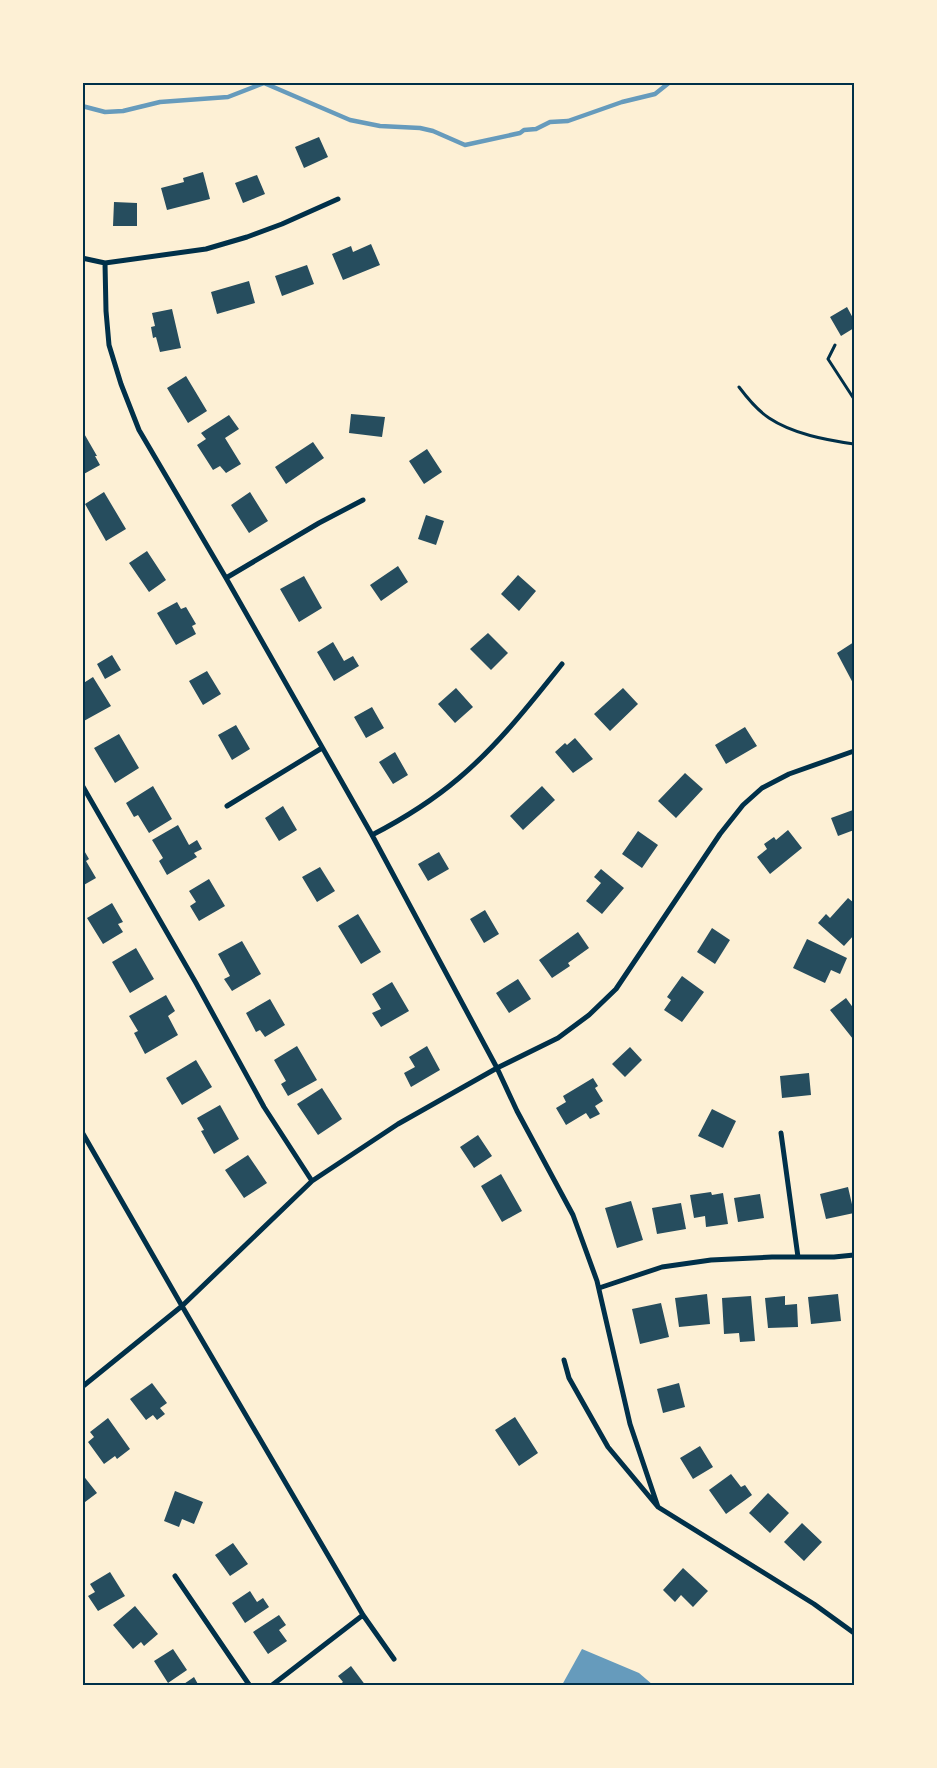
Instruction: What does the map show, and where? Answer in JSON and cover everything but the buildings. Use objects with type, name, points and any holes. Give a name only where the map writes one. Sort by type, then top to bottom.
[{"type":"street","points":[[82,258],[105,263],[206,249],[273,227],[338,199]]},
{"type":"street","points":[[105,263],[109,345],[121,384],[139,430],[226,578],[372,836],[497,1068],[517,1110],[573,1215],[599,1288],[630,1424],[658,1507]]},
{"type":"street","points":[[226,578],[319,523],[364,500]]},
{"type":"street","points":[[372,836],[406,818],[459,778],[512,725],[562,664]]},
{"type":"street","points":[[227,806],[322,748]]},
{"type":"street","points":[[82,1387],[182,1306],[312,1182],[398,1124],[497,1068],[558,1038],[589,1016],[616,989],[720,834],[743,805],[762,788],[789,774],[854,751]]},
{"type":"street","points":[[82,786],[196,983],[264,1107],[312,1182]]},
{"type":"street","points":[[82,1132],[363,1614],[394,1660]]},
{"type":"street","points":[[781,1133],[798,1257]]},
{"type":"street","points":[[599,1288],[662,1267],[711,1260],[854,1255]]},
{"type":"street","points":[[564,1360],[569,1378],[608,1447],[658,1507],[814,1604],[854,1633]]},
{"type":"street","points":[[175,1576],[250,1686]]},
{"type":"street","points":[[271,1686],[363,1614]]},
{"type":"lane","points":[[835,345],[828,359],[854,399]]},
{"type":"lane","points":[[739,388],[756,407],[785,427],[828,440],[854,444]]},
{"type":"water","points":[[582,1649],[639,1673],[653,1685],[562,1685]]},
{"type":"waterway","points":[[82,106],[105,112],[123,111],[160,102],[228,97],[264,83],[350,120],[380,126],[420,128],[433,131],[465,145],[520,133],[524,130],[536,129],[550,122],[568,121],[622,102],[655,94],[670,82]]}]
